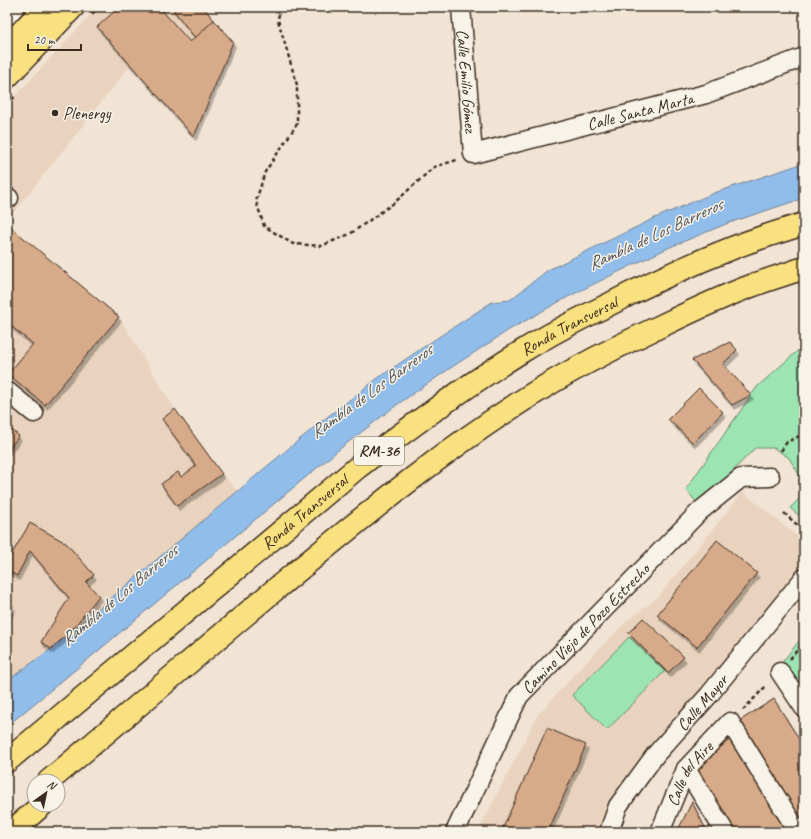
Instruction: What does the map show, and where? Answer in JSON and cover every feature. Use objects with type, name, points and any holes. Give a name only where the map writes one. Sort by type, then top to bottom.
[{"type":"main road","points":[[7,47],[45,7]]},
{"type":"main road","points":[[7,77],[73,7]]},
{"type":"main road","name":"Ronda Transversal","points":[[7,761],[358,466],[463,390],[502,364],[575,321],[623,297],[735,247],[804,224]]},
{"type":"main road","name":"RM-36","points":[[58,773],[384,500],[487,424],[544,387],[595,358],[696,309],[750,286],[804,268]]},
{"type":"main road","points":[[66,783],[384,500]]},
{"type":"main road","points":[[7,749],[113,672]]},
{"type":"main road","points":[[7,816],[26,800]]},
{"type":"main road","points":[[11,832],[33,813]]},
{"type":"street","points":[[7,16],[15,7]]},
{"type":"street","name":"Calle Emilio Gómez","points":[[461,7],[473,154]]},
{"type":"street","name":"Calle Santa Marta","points":[[473,154],[706,94],[804,57]]},
{"type":"street","points":[[7,391],[34,414]]},
{"type":"street","name":"Camino Viejo de Pozo Estrecho","points":[[455,832],[519,696],[700,511],[741,478],[770,477]]},
{"type":"street","name":"Calle Mayor","points":[[609,832],[618,806],[656,754],[708,695],[804,578]]},
{"type":"street","points":[[780,672],[804,708]]},
{"type":"street","name":"Calle del Aire","points":[[660,832],[686,769],[730,722],[798,832]]},
{"type":"street","points":[[686,769],[725,832]]},
{"type":"path","points":[[280,7],[278,20],[297,85],[297,124],[265,172],[256,201],[264,226],[293,244],[321,246],[350,234],[394,203],[434,167],[473,154]]},
{"type":"path","points":[[781,451],[787,442],[804,434]]},
{"type":"path","points":[[784,513],[804,531]]},
{"type":"shaded area","points":[[98,7],[203,7],[233,42],[193,136],[130,66],[7,221],[7,105]]},
{"type":"shaded area","points":[[7,224],[119,317],[175,409],[222,474],[249,504],[7,703]]},
{"type":"shaded area","points":[[743,492],[804,542],[804,562],[713,675],[663,730],[617,790],[600,832],[478,832],[537,716],[581,667],[626,622],[658,597]]},
{"type":"green space","points":[[804,345],[804,520],[790,508],[800,498],[800,476],[789,458],[774,448],[755,448],[699,506],[686,489],[757,387]]},
{"type":"green space","points":[[804,635],[804,692],[783,661]]},
{"type":"green space","points":[[629,637],[665,671],[607,730],[572,695]]},
{"type":"water","name":"Rambla de Los Barreros","points":[[804,163],[804,198],[726,224],[668,248],[564,299],[509,330],[398,404],[342,447],[7,726],[7,681],[51,649],[271,463],[378,378],[492,302],[510,300],[548,270],[655,218],[714,193]]},
{"type":"building","points":[[119,7],[159,7],[190,42],[214,20],[233,42],[193,136],[97,27]]},
{"type":"building","points":[[171,7],[203,7],[214,20],[195,38]]},
{"type":"building","points":[[7,224],[119,317],[45,405],[8,374],[33,344],[7,323]]},
{"type":"building","points":[[730,342],[737,350],[723,364],[751,395],[732,405],[692,360]]},
{"type":"building","points":[[699,388],[723,412],[693,443],[668,419]]},
{"type":"building","points":[[175,409],[222,474],[177,506],[161,484],[178,472],[181,477],[196,466],[162,419]]},
{"type":"building","points":[[7,426],[19,436],[7,451]]},
{"type":"building","points":[[30,523],[66,543],[94,575],[86,582],[99,596],[71,631],[51,649],[41,642],[69,598],[30,551],[17,576],[7,570],[7,562]]},
{"type":"building","points":[[717,540],[757,573],[697,647],[657,615]]},
{"type":"building","points":[[7,602],[13,606],[7,618]]},
{"type":"building","points":[[643,618],[684,657],[668,673],[628,633]]},
{"type":"building","points":[[774,699],[804,747],[804,831],[736,723]]},
{"type":"building","points":[[547,728],[586,745],[548,832],[501,832]]},
{"type":"building","points":[[733,737],[792,832],[732,832],[695,773],[702,766],[700,764]]},
{"type":"building","points":[[692,802],[707,832],[677,832]]},
{"type":"place","name":"Plenergy","points":[[55,113]]}]
